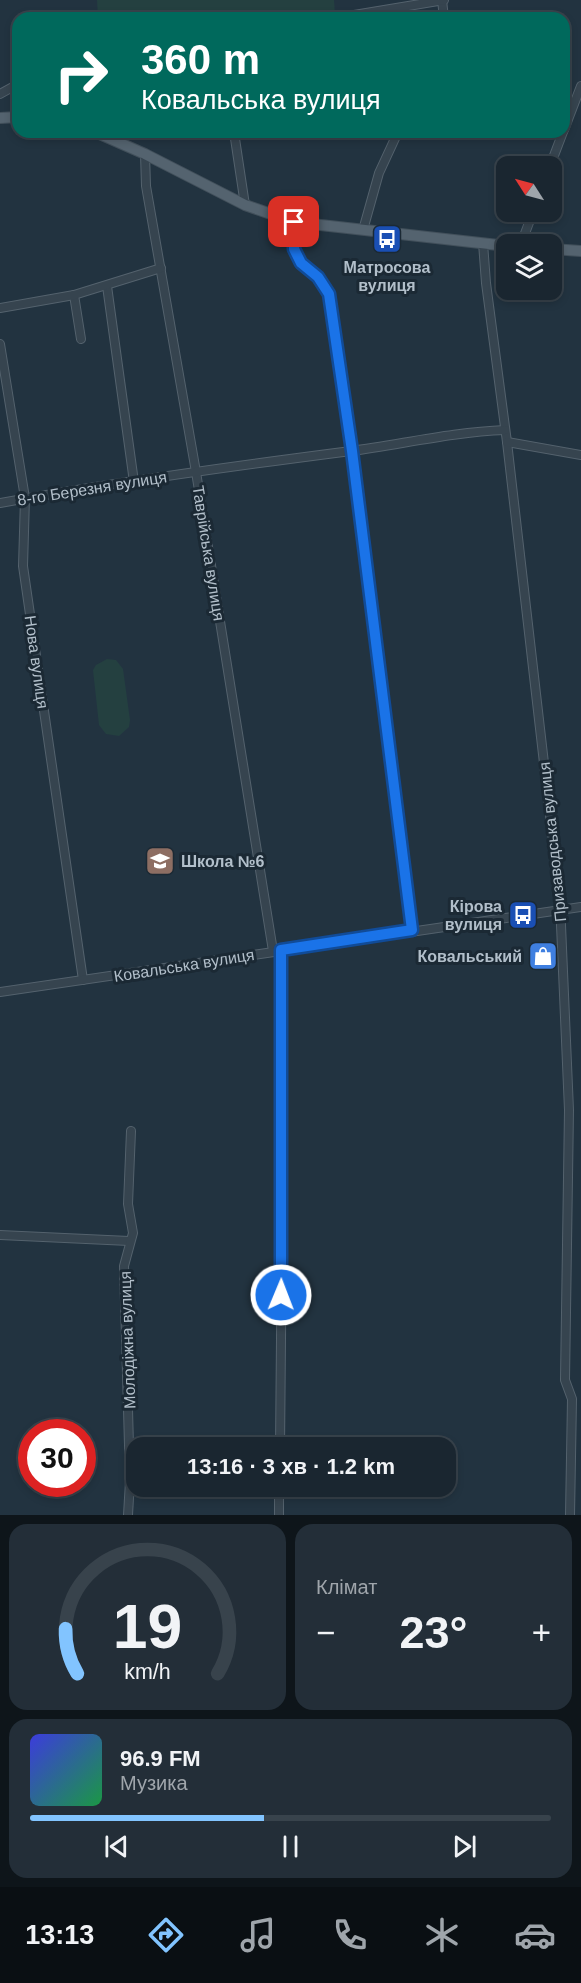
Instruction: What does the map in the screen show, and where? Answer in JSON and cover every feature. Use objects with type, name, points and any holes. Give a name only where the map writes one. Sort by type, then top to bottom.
[{"type":"main road","points":[[109,138],[245,205],[294,222],[496,245]]},
{"type":"main road","points":[[562,250],[581,251]]},
{"type":"street","points":[[372,12],[443,0]]},
{"type":"street","points":[[570,115],[581,86]]},
{"type":"street","points":[[235,138],[245,205]]},
{"type":"street","points":[[363,230],[380,173],[395,138]]},
{"type":"street","points":[[554,156],[561,138]]},
{"type":"street","name":"Таврійська вулиця","points":[[145,154],[146,186],[277,950],[282,1242],[280,1437]]},
{"type":"street","points":[[294,222],[294,249],[301,263],[318,277],[329,294],[352,451],[412,930]]},
{"type":"street","name":"Призаводська вулиця","points":[[483,243],[561,909],[569,1110],[565,1380],[572,1399],[570,1515]]},
{"type":"street","points":[[0,308],[74,295],[161,268]]},
{"type":"street","points":[[107,286],[134,482]]},
{"type":"street","points":[[74,295],[81,339]]},
{"type":"street","name":"Нова вулиця","points":[[0,344],[25,498],[23,566],[83,980]]},
{"type":"street","name":"8-го Березня вулиця","points":[[0,503],[196,472],[352,451],[470,431],[505,430]]},
{"type":"street","points":[[507,442],[581,454]]},
{"type":"street","name":"Ковальська вулиця","points":[[0,992],[581,907]]},
{"type":"street","name":"Молодіжна вулиця","points":[[128,1515],[130,1481],[124,1266],[133,1233],[128,1204],[131,1131]]},
{"type":"street","points":[[0,1235],[129,1241]]},
{"type":"street","points":[[279,1497],[279,1515]]},
{"type":"green space","points":[[97,0],[334,0],[335,12],[98,12]]},
{"type":"green space","points":[[107,659],[116,660],[123,669],[130,720],[129,727],[119,736],[106,734],[99,725],[93,670],[96,665]]},
{"type":"place","name":"Матросова вулиця","points":[[387,239]]},
{"type":"place","name":"Школа №6","points":[[160,861]]},
{"type":"place","name":"Кірова вулиця","points":[[523,915]]},
{"type":"place","name":"Ковальський","points":[[543,956]]},
{"type":"route","points":[[281,1295],[281,950],[412,930],[352,451],[329,294],[318,277],[301,263],[294,249],[294,222]]}]
